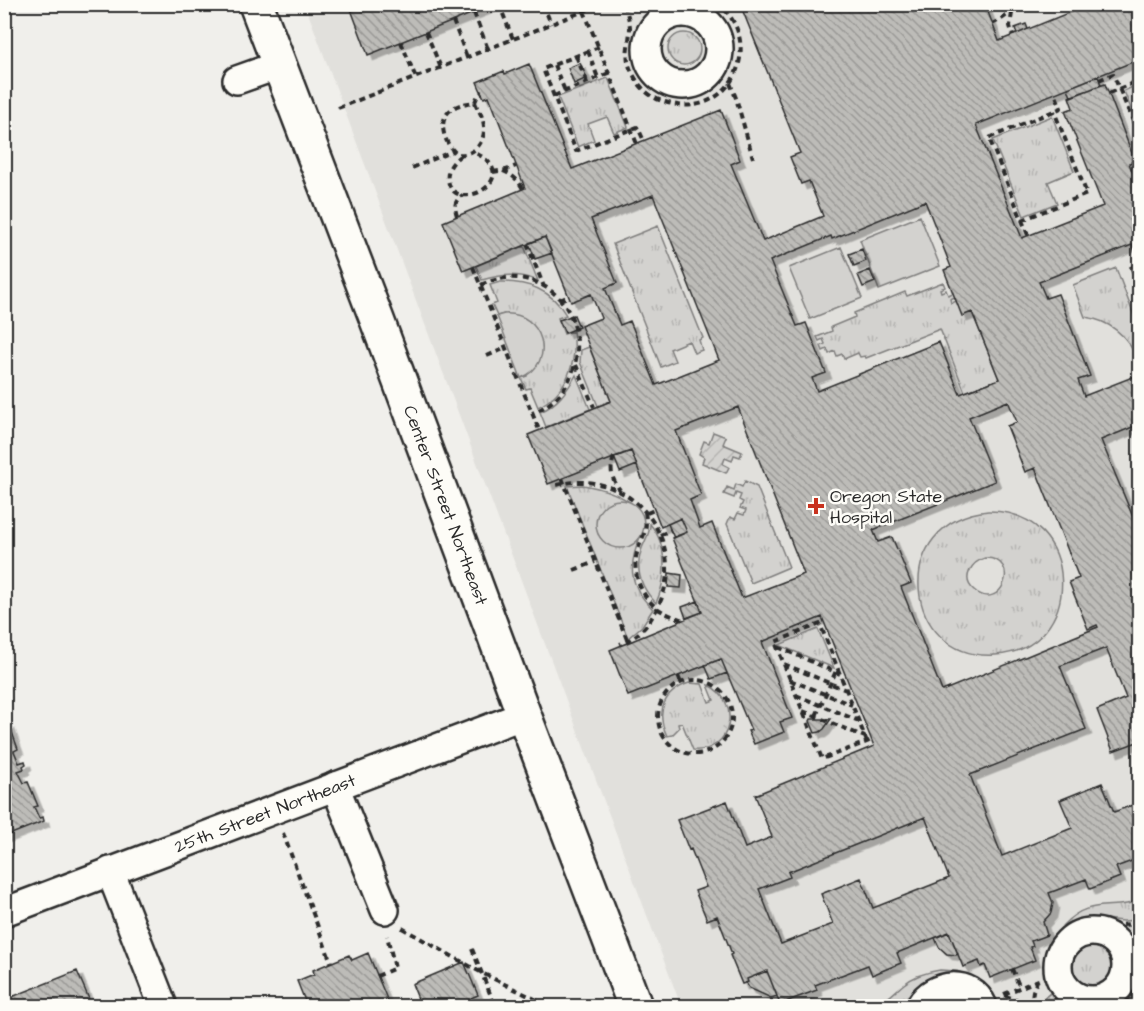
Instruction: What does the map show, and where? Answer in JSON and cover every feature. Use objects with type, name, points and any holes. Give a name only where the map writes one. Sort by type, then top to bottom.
[{"type":"main road","name":"Center Street Northeast","points":[[256,4],[635,1006]]},
{"type":"street","points":[[237,80],[279,65]]},
{"type":"street","name":"25th Street Northeast","points":[[4,912],[524,715]]},
{"type":"street","points":[[335,786],[386,923]]},
{"type":"street","points":[[110,872],[163,1006]]},
{"type":"street","points":[[1094,932],[1106,934],[1122,949],[1131,987],[1097,1001],[1085,1000],[1066,989],[1060,980],[1047,977],[1058,968],[1059,957],[1064,946],[1072,938],[1083,933],[1094,932]]},
{"type":"street","points":[[920,1006],[931,993],[952,987],[973,994],[982,1006]]},
{"type":"path","points":[[499,4],[513,39]]},
{"type":"path","points":[[543,4],[551,24]]},
{"type":"path","points":[[338,108],[602,4]]},
{"type":"path","points":[[624,4],[630,26],[628,63],[636,80],[657,100],[672,105],[690,107],[712,99],[723,92],[738,69],[741,45],[734,22],[730,16],[715,15]]},
{"type":"path","points":[[1013,36],[1010,16],[1016,4]]},
{"type":"path","points":[[992,24],[1013,10]]},
{"type":"path","points":[[584,11],[637,144]]},
{"type":"path","points":[[474,13],[488,49]]},
{"type":"path","points":[[453,21],[467,57]]},
{"type":"path","points":[[426,32],[441,68]]},
{"type":"path","points":[[401,42],[416,78]]},
{"type":"path","points":[[599,47],[543,69],[576,151],[631,129],[638,128],[644,141]]},
{"type":"path","points":[[588,51],[598,78]]},
{"type":"path","points":[[576,56],[588,82]]},
{"type":"path","points":[[554,65],[565,91]]},
{"type":"path","points":[[554,96],[609,73]]},
{"type":"path","points":[[1099,80],[1113,74],[1140,138]]},
{"type":"path","points":[[1109,93],[1140,80]]},
{"type":"path","points":[[730,83],[753,158]]},
{"type":"path","points":[[475,102],[479,93],[482,92]]},
{"type":"path","points":[[1029,236],[989,138],[1061,108],[1055,93]]},
{"type":"path","points":[[461,155],[453,151],[444,132],[445,117],[455,107],[475,102]]},
{"type":"path","points":[[473,152],[481,143],[485,129],[483,118],[475,102]]},
{"type":"path","points":[[1022,220],[1087,194],[1054,111]]},
{"type":"path","points":[[412,168],[453,151]]},
{"type":"path","points":[[473,152],[480,154],[494,172],[493,179],[487,187],[478,193],[463,195],[454,192],[450,187],[448,171],[461,155],[473,152]]},
{"type":"path","points":[[494,172],[516,166]]},
{"type":"path","points":[[1131,170],[1140,166]]},
{"type":"path","points":[[503,171],[515,177],[523,189]]},
{"type":"path","points":[[457,216],[454,205],[463,195]]},
{"type":"path","points":[[527,244],[544,288]]},
{"type":"path","points":[[473,267],[539,430]]},
{"type":"path","points":[[481,285],[496,279],[527,280],[544,288],[560,300],[569,312],[577,333],[576,364],[561,392],[544,407],[532,413]]},
{"type":"path","points":[[560,300],[568,296]]},
{"type":"path","points":[[487,356],[506,348]]},
{"type":"path","points":[[576,364],[594,407]]},
{"type":"path","points":[[614,457],[610,469],[611,474],[621,491]]},
{"type":"path","points":[[562,481],[628,642]]},
{"type":"path","points":[[557,484],[562,481],[596,483],[621,491],[646,512],[660,535],[666,555],[667,573],[663,595],[643,630],[633,639],[621,644]]},
{"type":"path","points":[[646,512],[654,510]]},
{"type":"path","points":[[646,512],[647,527],[636,558],[637,578],[642,591],[651,603],[683,620]]},
{"type":"path","points":[[660,535],[671,530]]},
{"type":"path","points":[[574,570],[595,562]]},
{"type":"path","points":[[820,624],[868,740],[822,759],[775,642],[820,624]]},
{"type":"path","points":[[777,647],[838,671]]},
{"type":"path","points":[[784,663],[846,690]]},
{"type":"path","points":[[816,716],[830,683],[838,671]]},
{"type":"path","points":[[678,676],[681,683]]},
{"type":"path","points":[[790,679],[852,705]]},
{"type":"path","points":[[700,680],[711,683],[722,691],[729,701],[732,712],[727,736],[709,751],[697,754],[685,753],[665,738],[660,728],[658,715],[661,703],[667,693],[681,683],[700,680]]},
{"type":"path","points":[[796,694],[859,721]]},
{"type":"path","points":[[802,711],[868,740]]},
{"type":"path","points":[[274,809],[331,962]]},
{"type":"path","points":[[1047,977],[1049,951],[1060,933],[1068,927],[1087,921],[1100,921],[1114,925],[1140,922]]},
{"type":"path","points":[[386,923],[403,929],[482,973],[549,1006]]},
{"type":"path","points":[[377,976],[395,968],[386,923]]},
{"type":"path","points":[[472,949],[495,1006]]},
{"type":"path","points":[[1012,969],[1020,988]]},
{"type":"path","points":[[1025,1006],[1016,999],[1002,995],[1047,977]]},
{"type":"path","points":[[1030,1006],[1033,991],[1047,977]]},
{"type":"shaded area","name":"Oregon State Hospital","points":[[305,5],[1139,5],[1139,1006],[681,1006]]},
{"type":"green space","points":[[684,33],[695,38],[700,49],[695,60],[684,65],[673,60],[668,49],[673,38]]},
{"type":"green space","points":[[608,78],[628,127],[614,133],[607,117],[588,124],[594,140],[578,147],[558,97]]},
{"type":"green space","points":[[1139,84],[1139,129],[1124,91]]},
{"type":"green space","points":[[1052,116],[1074,171],[1048,182],[1057,203],[1024,216],[993,140]]},
{"type":"green space","points":[[920,216],[940,266],[879,290],[860,240]]},
{"type":"green space","points":[[658,226],[703,338],[699,340],[702,350],[694,353],[689,341],[670,349],[675,361],[661,367],[613,244]]},
{"type":"green space","points":[[524,246],[538,281],[510,275],[482,280],[476,266]]},
{"type":"green space","points":[[841,247],[862,298],[810,319],[789,268]]},
{"type":"green space","points":[[1116,268],[1139,329],[1139,357],[1136,358],[1123,336],[1116,330],[1102,322],[1085,317],[1073,285]]},
{"type":"green space","points":[[500,282],[529,285],[546,293],[554,299],[566,315],[558,318],[564,334],[573,331],[574,354],[568,375],[556,393],[538,407],[530,388],[526,389],[521,378],[527,376],[504,314],[497,316],[492,305],[497,303],[490,285]]},
{"type":"green space","points":[[943,282],[945,287],[940,289],[941,292],[946,290],[948,295],[953,293],[955,297],[950,299],[951,303],[957,301],[972,312],[999,379],[965,392],[940,329],[866,358],[865,356],[860,357],[858,353],[844,359],[842,354],[837,356],[835,351],[829,354],[827,349],[823,351],[821,346],[825,344],[823,339],[819,341],[817,337],[832,331],[831,327],[855,317],[854,313],[905,292],[907,296]]},
{"type":"green space","points":[[517,315],[528,321],[536,329],[541,339],[542,350],[539,361],[532,371],[521,378],[497,316]]},
{"type":"green space","points":[[589,347],[611,401],[598,406],[580,362],[581,350]]},
{"type":"green space","points":[[576,375],[590,409],[546,427],[540,412],[552,406],[561,397]]},
{"type":"green space","points":[[713,432],[726,437],[723,444],[742,452],[740,457],[734,455],[732,461],[725,458],[723,464],[729,467],[726,473],[702,463],[704,457],[699,454],[704,441],[709,443]]},
{"type":"green space","points":[[745,481],[757,487],[789,567],[751,583],[727,524],[730,517],[735,519],[738,513],[744,515],[746,510],[740,508],[743,502],[739,500],[741,495],[736,493],[734,498],[724,494],[727,487],[734,490],[736,484],[742,487]]},
{"type":"green space","points":[[583,485],[610,492],[623,498],[635,506],[628,502],[637,541],[641,535],[632,565],[633,574],[639,592],[653,609],[642,626],[628,638],[567,486]]},
{"type":"green space","points":[[620,500],[637,507],[644,524],[637,541],[620,548],[603,541],[596,524],[603,507]]},
{"type":"green space","points":[[988,511],[1020,517],[1042,532],[1056,555],[1062,581],[1058,607],[1046,630],[1025,647],[995,655],[964,651],[941,636],[926,615],[919,589],[922,563],[934,539],[956,520]],"holes":[[[985,558],[997,560],[1003,566],[1004,583],[992,595],[984,596],[970,586],[969,571]]]},
{"type":"green space","points":[[650,524],[660,542],[664,562],[660,594],[656,603],[647,592],[639,573],[639,558]]},
{"type":"green space","points":[[818,629],[834,668],[779,645]]},
{"type":"green space","points":[[689,683],[702,684],[709,702],[714,700],[708,685],[719,693],[726,703],[729,714],[724,735],[717,744],[706,749],[693,750],[682,723],[678,724],[679,728],[672,735],[667,736],[663,727],[662,711],[668,697]]},
{"type":"green space","points":[[1139,901],[1139,919],[1120,921],[1087,918],[1063,925],[1073,916],[1091,908]]},
{"type":"green space","points":[[1140,925],[1139,986],[1133,982],[1136,972],[1134,956],[1129,943],[1120,931],[1122,927]]},
{"type":"green space","points":[[1092,940],[1102,942],[1110,948],[1116,956],[1118,966],[1116,976],[1110,984],[1102,990],[1092,992],[1082,990],[1074,984],[1068,976],[1066,966],[1068,956],[1074,948],[1082,942]]},
{"type":"green space","points":[[940,970],[957,971],[963,974],[943,974],[925,981],[903,1006],[873,1006],[912,979]]},
{"type":"green space","points":[[1056,990],[1075,1006],[1041,1006],[1046,996]]},
{"type":"green space","points":[[1130,992],[1139,993],[1139,1006],[1108,1006],[1120,1000]]},
{"type":"building","points":[[349,4],[496,4],[368,55]]},
{"type":"building","name":"Oregon State Hospital","points":[[740,4],[985,4],[999,41],[1090,4],[1140,4],[1140,59],[976,125],[1022,238],[1103,206],[1065,111],[1073,108],[1069,97],[1105,84],[1135,161],[1129,163],[1140,192],[1140,262],[1132,245],[1039,282],[1046,298],[1058,294],[1090,376],[1078,380],[1084,396],[1140,374],[1140,424],[1101,440],[1140,534],[1140,741],[1113,751],[1097,710],[1126,698],[1106,648],[1060,666],[1086,729],[970,775],[1002,856],[1072,828],[1060,800],[1102,783],[1114,812],[1140,802],[1140,858],[1116,867],[1120,877],[1090,889],[1086,879],[1049,893],[1053,903],[1051,913],[1043,922],[1047,935],[1031,941],[1033,946],[1030,947],[1035,960],[990,978],[985,965],[981,967],[979,961],[963,967],[949,932],[897,953],[901,963],[872,975],[868,965],[815,985],[817,990],[780,1004],[767,971],[747,979],[748,982],[742,984],[717,916],[707,920],[695,891],[706,887],[677,820],[727,801],[745,848],[772,837],[755,795],[874,746],[822,617],[762,642],[792,718],[780,722],[784,732],[754,744],[748,731],[751,730],[721,659],[628,696],[610,650],[702,612],[672,538],[687,532],[681,518],[661,527],[631,451],[548,484],[528,435],[611,401],[581,326],[601,318],[591,294],[571,302],[545,237],[463,271],[443,222],[525,188],[489,96],[484,98],[477,82],[529,64],[572,169],[721,110],[740,160],[731,164],[763,241],[823,216],[809,181],[801,184],[790,157],[800,153]],"holes":[[[653,195],[719,360],[656,385],[630,321],[620,325],[605,288],[617,283],[591,219]],[[925,201],[951,267],[944,270],[962,316],[972,312],[999,379],[960,394],[939,342],[817,391],[812,378],[826,373],[806,323],[797,326],[770,261],[831,236],[832,239]],[[1008,401],[1017,422],[1007,426],[1025,472],[1035,468],[1079,578],[1069,582],[1088,629],[1097,625],[1098,627],[942,691],[901,587],[911,583],[892,537],[878,542],[873,530],[995,481],[969,417]],[[738,407],[804,574],[742,598],[712,523],[700,528],[690,500],[701,495],[676,431]],[[925,817],[949,878],[873,908],[861,878],[821,894],[833,924],[781,944],[759,889],[790,877],[788,872]]]},
{"type":"building","points":[[1026,24],[1028,29],[1017,34],[1015,28]]},
{"type":"building","points":[[580,63],[587,78],[574,84],[568,68]]},
{"type":"building","points":[[1098,76],[1101,85],[1071,97],[1068,88]]},
{"type":"building","points":[[1140,172],[1140,192],[1139,192],[1133,175]]},
{"type":"building","points":[[545,237],[552,253],[535,259],[529,243]]},
{"type":"building","points":[[862,249],[866,261],[854,266],[849,254]]},
{"type":"building","points":[[1140,263],[1140,292],[1130,267]]},
{"type":"building","points":[[870,270],[875,282],[863,287],[858,275]]},
{"type":"building","points":[[574,315],[579,327],[565,333],[559,320]]},
{"type":"building","points":[[631,451],[637,465],[620,472],[614,457]]},
{"type":"building","points":[[681,518],[687,532],[674,538],[668,524]]},
{"type":"building","points":[[669,573],[682,575],[681,588],[668,587]]},
{"type":"building","points":[[698,601],[702,612],[686,618],[682,607]]},
{"type":"building","points":[[721,659],[727,673],[711,679],[705,665]]},
{"type":"building","points":[[811,719],[831,719],[824,729],[815,733]]},
{"type":"building","points":[[9,724],[18,749],[14,751],[19,763],[25,761],[26,764],[23,766],[24,769],[18,771],[24,783],[28,782],[38,806],[34,807],[39,818],[43,817],[44,821],[4,837],[4,808],[12,805],[10,799],[4,801],[4,726]]},
{"type":"building","points":[[949,932],[958,954],[956,955],[947,954],[939,947],[935,938]]},
{"type":"building","points":[[368,953],[389,1004],[384,1006],[307,1006],[297,981],[314,974],[313,970],[349,955],[352,960]]},
{"type":"building","points":[[464,962],[478,995],[471,998],[475,1006],[421,1006],[412,984]]},
{"type":"building","points":[[77,971],[92,1006],[4,1006],[4,1000]]},
{"type":"building","points":[[767,971],[777,996],[771,998],[749,988],[746,983],[747,979]]},
{"type":"place","name":"Oregon State Hospital","points":[[816,506]]}]
